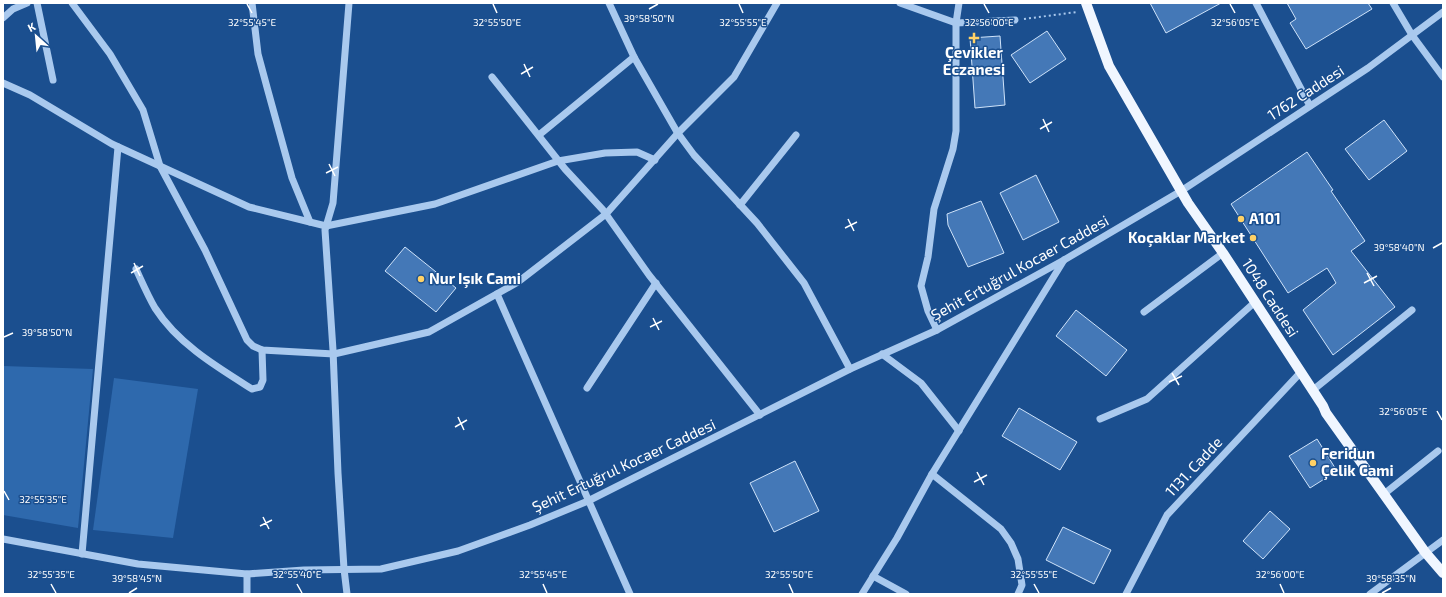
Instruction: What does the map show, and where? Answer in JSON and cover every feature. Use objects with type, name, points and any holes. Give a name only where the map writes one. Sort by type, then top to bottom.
[{"type":"main road","name":"1048 Caddesi","points":[[1087,7],[1110,66],[1181,191],[1313,390],[1326,413],[1425,552],[1443,573]]},
{"type":"street","points":[[3,18],[13,9],[27,3]]},
{"type":"street","points":[[37,3],[53,80]]},
{"type":"street","points":[[72,3],[110,54],[143,110],[160,166],[205,250],[247,340],[253,346],[262,350],[334,354],[429,332],[518,282],[606,214],[678,133],[734,78],[777,3]]},
{"type":"street","points":[[252,3],[258,54],[292,178],[310,222]]},
{"type":"street","points":[[347,594],[344,569],[338,465],[334,354],[325,230],[333,203],[349,3]]},
{"type":"street","points":[[609,3],[634,56],[678,133],[694,155],[756,223],[804,283],[850,369]]},
{"type":"street","points":[[900,3],[956,23],[1015,20]]},
{"type":"street","points":[[937,330],[928,311],[921,286],[928,257],[934,209],[953,149],[956,130],[956,23],[959,3]]},
{"type":"street","points":[[1256,3],[1310,106]]},
{"type":"street","points":[[1393,3],[1412,35],[1443,77]]},
{"type":"street","name":"1762 Caddesi","points":[[1181,191],[1368,68],[1443,12]]},
{"type":"street","points":[[538,135],[634,56]]},
{"type":"street","points":[[492,77],[558,160],[606,214],[656,283],[760,415]]},
{"type":"street","points":[[3,83],[30,95],[118,147],[249,207],[326,226],[435,204],[558,160],[605,153],[637,152],[655,160]]},
{"type":"street","points":[[740,205],[796,135]]},
{"type":"street","points":[[82,554],[118,147]]},
{"type":"street","name":"Şehit Ertuğrul Kocaer Caddesi","points":[[3,539],[138,564],[247,574],[344,569],[381,569],[458,551],[530,525],[588,501],[850,369],[937,330],[1064,260],[1181,191]]},
{"type":"street","points":[[1144,312],[1222,253]]},
{"type":"street","points":[[862,594],[897,538],[932,474],[1064,260]]},
{"type":"street","points":[[136,269],[156,308],[178,336],[209,362],[252,389],[260,387],[263,380],[262,350]]},
{"type":"street","points":[[587,388],[656,283]]},
{"type":"street","points":[[497,294],[630,594]]},
{"type":"street","points":[[1100,419],[1147,399],[1255,302]]},
{"type":"street","points":[[1313,390],[1412,310]]},
{"type":"street","points":[[882,354],[921,383],[958,432]]},
{"type":"street","name":"1131. Cadde","points":[[1126,594],[1167,515],[1301,372]]},
{"type":"street","points":[[1384,494],[1438,451]]},
{"type":"street","points":[[932,474],[1001,529],[1011,542],[1018,559],[1022,585],[1018,594]]},
{"type":"street","points":[[1370,594],[1443,540]]},
{"type":"street","points":[[247,574],[247,594]]},
{"type":"street","points":[[873,576],[906,594]]},
{"type":"path","points":[[1015,20],[1087,7]]},
{"type":"shaded area","points":[[3,366],[93,369],[78,528],[3,515]]},
{"type":"shaded area","points":[[114,378],[198,389],[173,538],[93,530]]},
{"type":"building","points":[[1150,3],[1221,3],[1166,33]]},
{"type":"building","points":[[1287,3],[1368,3],[1372,9],[1306,49],[1290,23],[1296,19]]},
{"type":"building","points":[[1047,31],[1066,59],[1030,83],[1011,55]]},
{"type":"building","points":[[1000,36],[1005,105],[975,108],[970,38]]},
{"type":"building","points":[[1384,120],[1407,151],[1369,180],[1345,149]]},
{"type":"building","points":[[1307,152],[1365,241],[1351,251],[1395,307],[1333,355],[1303,310],[1336,283],[1327,268],[1288,293],[1231,204]]},
{"type":"building","points":[[1036,175],[1059,222],[1023,240],[1000,193]]},
{"type":"building","points":[[981,201],[1004,253],[968,267],[948,225],[947,214]]},
{"type":"building","name":"Nur Işık Cami","points":[[405,247],[456,288],[436,312],[385,271]]},
{"type":"building","points":[[1076,310],[1127,350],[1106,376],[1056,336]]},
{"type":"building","points":[[1019,408],[1077,442],[1060,470],[1002,436]]},
{"type":"building","name":"Feridun Çelik Cami","points":[[1317,439],[1337,471],[1310,488],[1289,456]]},
{"type":"building","points":[[795,461],[819,511],[774,532],[750,483]]},
{"type":"building","points":[[1270,511],[1290,529],[1263,559],[1243,541]]},
{"type":"building","points":[[1063,527],[1111,550],[1094,584],[1046,560]]},
{"type":"place","name":"Çevikler Eczanesi","points":[[974,38]]},
{"type":"place","name":"A101","points":[[1241,219]]},
{"type":"place","name":"Koçaklar Market","points":[[1253,238]]},
{"type":"place","name":"Nur Işık Cami","points":[[421,279]]},
{"type":"place","name":"Feridun Çelik Cami","points":[[1313,463]]}]
